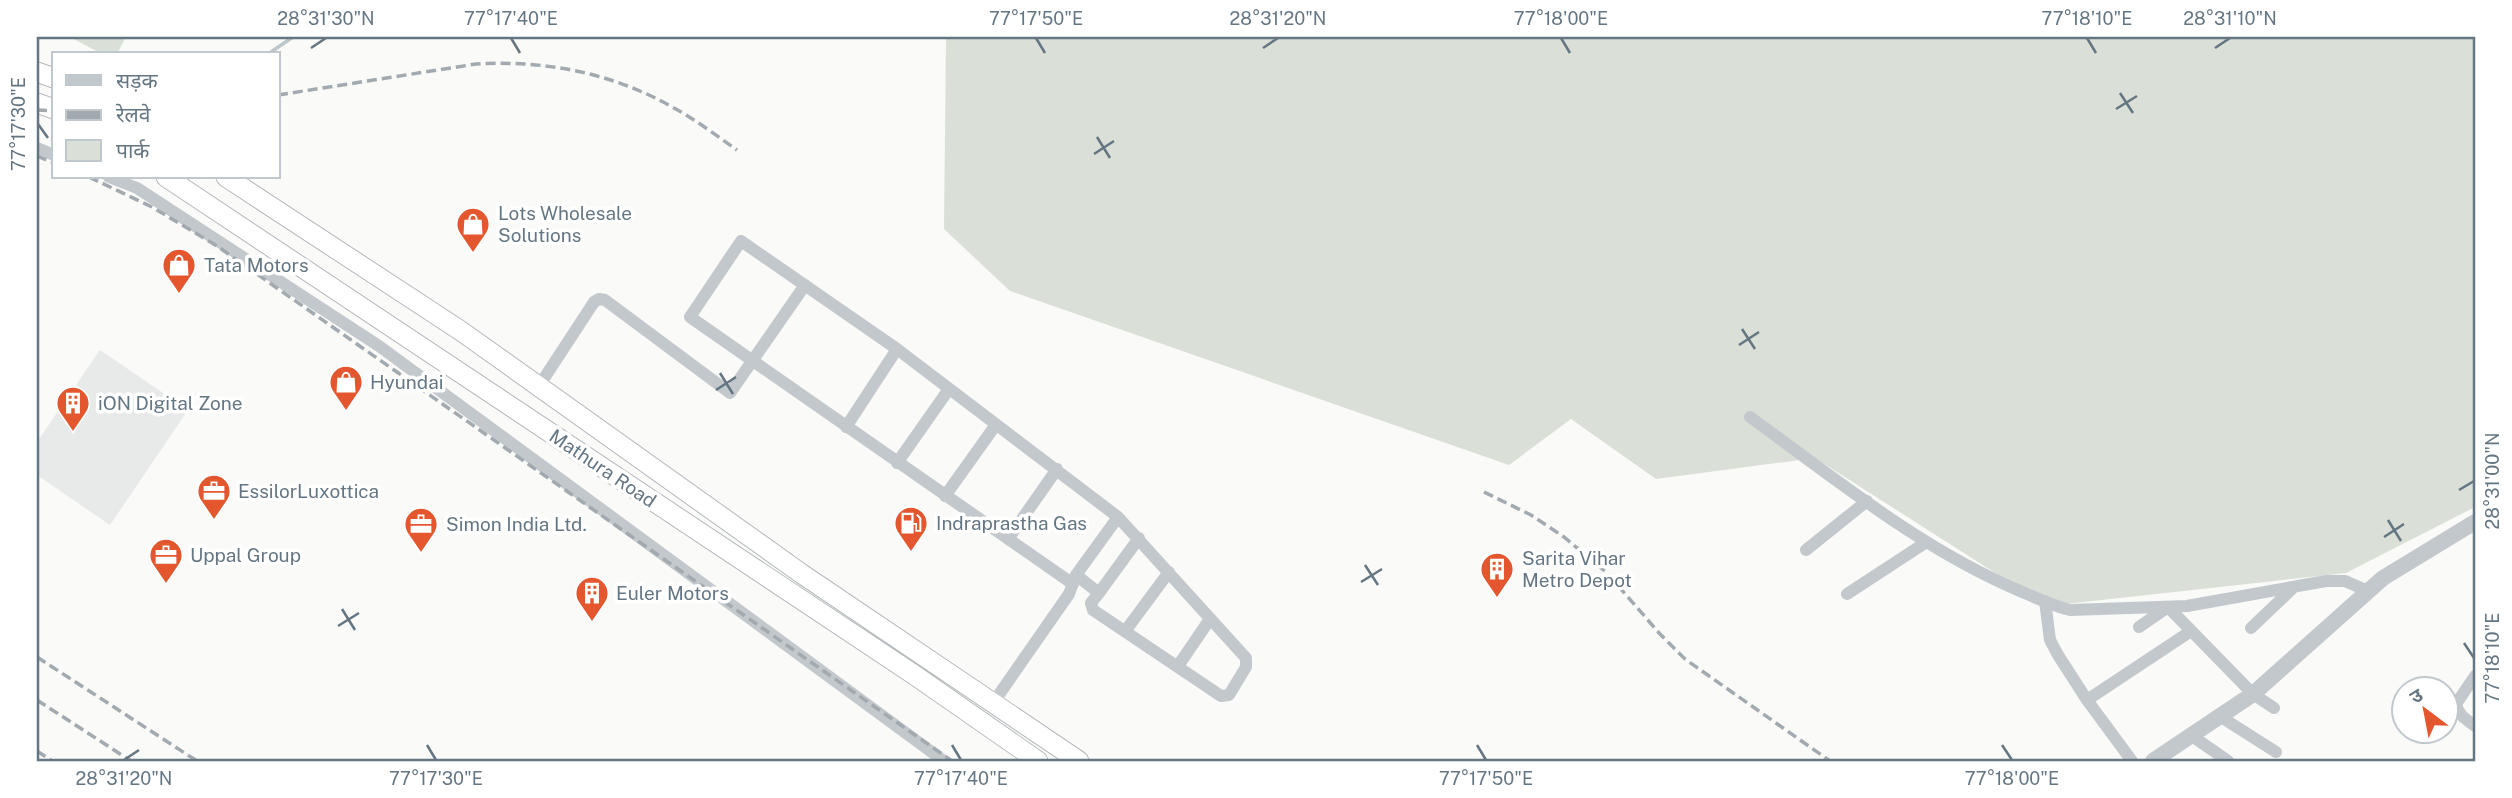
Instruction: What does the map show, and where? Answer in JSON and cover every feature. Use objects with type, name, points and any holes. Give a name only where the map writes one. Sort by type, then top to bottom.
[{"type":"highway","name":"Mathura Road","points":[[168,178],[913,674],[1038,761]]},
{"type":"highway","name":"Mathura Road","points":[[228,178],[461,331],[802,574],[1079,761]]},
{"type":"street","points":[[111,178],[137,188],[379,346],[944,761]]},
{"type":"street","points":[[1099,593],[1008,539],[690,317],[741,241],[897,349],[1118,517],[1139,538],[1246,658],[1246,667],[1229,695],[1221,696],[1091,607],[1139,538]]},
{"type":"street","points":[[539,386],[594,302],[599,299],[605,300],[730,393],[805,285]]},
{"type":"street","points":[[846,427],[897,349]]},
{"type":"street","points":[[897,463],[949,389]]},
{"type":"street","points":[[1750,417],[1925,543],[1984,576],[2070,610],[2187,606],[2326,581],[2345,581],[2368,591]]},
{"type":"street","points":[[945,496],[995,426]]},
{"type":"street","points":[[1008,539],[1057,469]]},
{"type":"street","points":[[1806,550],[1867,501]]},
{"type":"street","points":[[993,703],[1069,594],[1074,579],[1118,517]]},
{"type":"street","points":[[2161,760],[2253,694],[2394,570],[2475,522]]},
{"type":"street","points":[[1847,594],[1925,543]]},
{"type":"street","points":[[1126,630],[1169,572]]},
{"type":"street","points":[[2251,628],[2294,587]]},
{"type":"street","points":[[2045,601],[2050,640],[2087,700],[2132,761]]},
{"type":"street","points":[[2139,627],[2168,607]]},
{"type":"street","points":[[2168,607],[2253,694],[2274,708]]},
{"type":"street","points":[[1178,666],[1210,619]]},
{"type":"street","points":[[2087,700],[2191,631]]},
{"type":"street","points":[[2475,676],[2456,704],[2462,716],[2475,726]]},
{"type":"street","points":[[2221,717],[2276,752]]},
{"type":"street","points":[[2192,736],[2228,761]]},
{"type":"shaded area","points":[[100,350],[188,410],[110,525],[37,475],[37,442]]},
{"type":"green space","points":[[70,37],[126,37],[118,52],[98,52]]},
{"type":"green space","points":[[946,37],[2475,37],[2475,507],[2346,573],[2047,606],[1815,458],[1656,479],[1571,419],[1509,465],[1010,291],[944,229]]},
{"type":"waterway","points":[[271,52],[293,37]]},
{"type":"railway","points":[[280,95],[476,64],[553,67],[603,78],[651,96],[690,118],[737,150]]},
{"type":"railway","points":[[37,110],[52,111]]},
{"type":"railway","points":[[37,156],[52,162]]},
{"type":"railway","points":[[91,178],[152,207],[217,246],[952,761]]},
{"type":"railway","points":[[1484,492],[1531,515],[1564,537],[1607,573],[1685,659],[1830,761]]},
{"type":"railway","points":[[37,657],[197,761]]},
{"type":"railway","points":[[37,700],[131,761]]},
{"type":"railway","points":[[37,751],[52,761]]},
{"type":"place","name":"Lots Wholesale Solutions","points":[[473,254]]},
{"type":"place","name":"Tata Motors","points":[[179,295]]},
{"type":"place","name":"Hyundai","points":[[346,412]]},
{"type":"place","name":"iON Digital Zone","points":[[73,433]]},
{"type":"place","name":"EssilorLuxottica","points":[[214,521]]},
{"type":"place","name":"Indraprastha Gas","points":[[911,553]]},
{"type":"place","name":"Simon India Ltd.","points":[[421,554]]},
{"type":"place","name":"Uppal Group","points":[[166,585]]},
{"type":"place","name":"Sarita Vihar Metro Depot","points":[[1497,599]]},
{"type":"place","name":"Euler Motors","points":[[592,623]]}]
